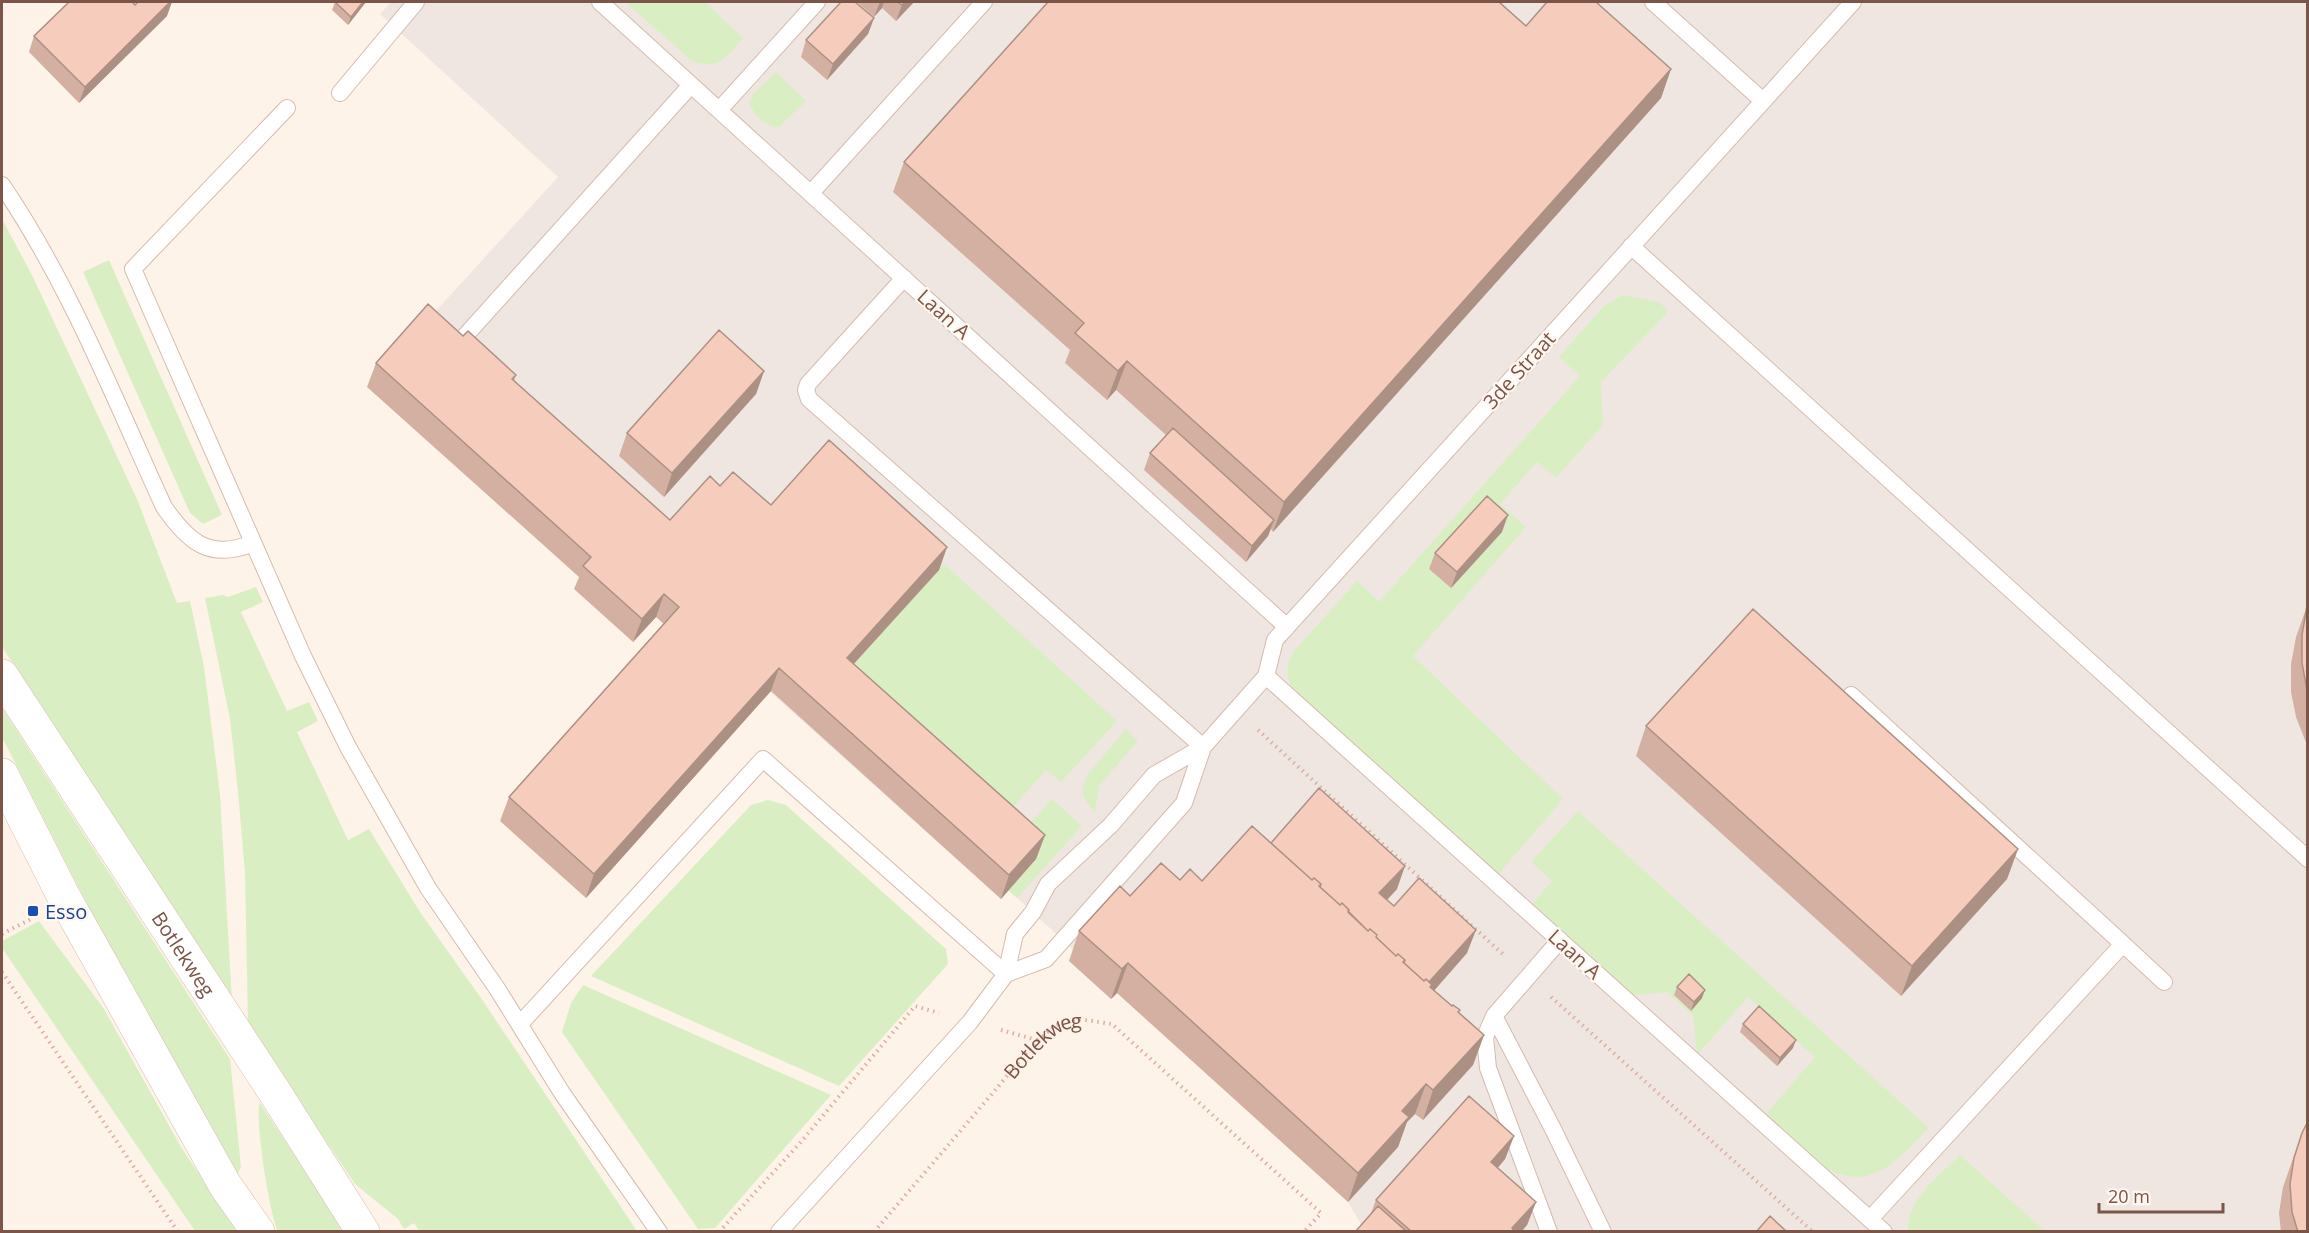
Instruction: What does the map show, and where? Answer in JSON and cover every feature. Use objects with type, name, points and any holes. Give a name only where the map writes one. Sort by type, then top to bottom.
[{"type":"main road","name":"Botlekweg","points":[[2,676],[274,1091],[363,1232]]},
{"type":"main road","points":[[2,775],[64,897],[219,1175],[258,1232]]},
{"type":"lane","points":[[340,93],[417,2]]},
{"type":"lane","name":"Laan A","points":[[600,2],[1287,627]]},
{"type":"lane","points":[[720,109],[817,2]]},
{"type":"lane","points":[[811,193],[984,2]]},
{"type":"lane","points":[[1653,2],[1763,101]]},
{"type":"lane","name":"3de Straat","points":[[1203,747],[1266,676],[1275,640],[1852,2]]},
{"type":"lane","points":[[465,336],[691,85]]},
{"type":"lane","points":[[287,108],[134,269],[303,656],[353,757],[428,888],[520,1024],[562,1093],[659,1232]]},
{"type":"lane","points":[[2,185],[54,271],[84,331],[164,507],[178,527],[191,540],[204,547],[240,548],[253,543]]},
{"type":"lane","points":[[1631,246],[2307,859]]},
{"type":"lane","points":[[904,278],[808,384],[806,390],[809,399],[1203,747]]},
{"type":"lane","name":"Laan A","points":[[1266,676],[1884,1232]]},
{"type":"lane","points":[[1851,695],[2164,982]]},
{"type":"lane","points":[[779,1232],[970,1022],[1006,974],[1015,934],[1033,912],[1048,884],[1111,825],[1154,776],[1203,747]]},
{"type":"lane","points":[[1006,974],[1046,959],[1184,803],[1203,747]]},
{"type":"lane","points":[[520,1024],[763,759],[1006,974]]},
{"type":"lane","points":[[1549,1232],[1488,1068],[1485,1037],[1494,1016],[1560,940]]},
{"type":"lane","points":[[1870,1219],[2123,944]]},
{"type":"lane","points":[[1494,1016],[1603,1232]]},
{"type":"path","points":[[2,934],[33,918]]},
{"type":"path","points":[[2,972],[178,1232]]},
{"type":"path","name":"Botlekweg","points":[[874,1232],[1033,1048],[1053,1027],[1075,1020],[1112,1024],[1321,1213],[1304,1232]]},
{"type":"shaded area","points":[[391,2],[2307,2],[2307,1231],[1365,1231],[1348,1202],[1117,993],[1111,999],[1069,961],[1076,952],[1017,898],[1008,890],[1001,899],[395,356],[558,177],[380,14]]},
{"type":"green space","points":[[625,2],[705,2],[743,38],[722,60],[716,63],[701,64],[692,61]]},
{"type":"green space","points":[[776,72],[806,101],[779,127],[768,125],[761,120],[749,104],[753,94]]},
{"type":"green space","points":[[2,219],[32,275],[137,499],[177,603],[190,601],[204,667],[220,794],[232,1000],[2,647]]},
{"type":"green space","points":[[109,260],[222,515],[203,524],[190,513],[83,272]]},
{"type":"green space","points":[[1622,295],[1659,302],[1667,309],[1666,314],[1601,382],[1603,425],[1556,478],[1537,462],[1500,504],[1526,527],[1413,656],[1563,799],[1496,877],[1298,697],[1289,680],[1288,664],[1293,652],[1357,581],[1379,602],[1580,376],[1559,357],[1603,307]]},
{"type":"green space","points":[[944,564],[1117,721],[1061,782],[1046,770],[997,825],[838,681]]},
{"type":"green space","points":[[256,587],[263,602],[241,612],[287,711],[309,702],[318,721],[297,732],[348,840],[369,829],[420,912],[483,1001],[637,1231],[420,1232],[414,1223],[404,1229],[398,1219],[355,1184],[248,1025],[245,873],[238,792],[230,719],[205,598],[223,595],[228,597]]},
{"type":"green space","points":[[2,708],[230,1059],[241,1167],[238,1173],[235,1173],[142,1012],[2,737]]},
{"type":"green space","points":[[1126,729],[1138,741],[1099,786],[1095,812],[1087,803],[1083,791],[1087,775]]},
{"type":"green space","points":[[1052,799],[1082,826],[1017,898],[1008,890],[1015,840]]},
{"type":"green space","points":[[768,800],[786,805],[946,949],[948,964],[839,1086],[591,976],[751,805]]},
{"type":"green space","points":[[1578,811],[1929,1128],[1896,1160],[1873,1174],[1855,1177],[1838,1174],[1822,1166],[1807,1154],[1766,1114],[1815,1057],[1748,997],[1697,1055],[1693,1016],[1667,992],[1630,996],[1532,904],[1552,881],[1531,862]]},
{"type":"green space","points":[[39,921],[104,1009],[181,1147],[237,1231],[195,1231],[2,948],[2,941]]},
{"type":"green space","points":[[583,985],[831,1095],[715,1228],[698,1229],[562,1032],[571,1003]]},
{"type":"green space","points":[[260,1103],[345,1231],[278,1231],[264,1167],[259,1127]]},
{"type":"green space","points":[[1960,1155],[2045,1231],[1908,1231],[1912,1209],[1918,1199]]},
{"type":"building","points":[[69,2],[132,2],[135,5],[138,2],[170,2],[85,87],[34,36]]},
{"type":"building","points":[[335,2],[363,2],[351,17]]},
{"type":"building","points":[[841,2],[855,2],[874,18],[833,64],[806,40]]},
{"type":"building","points":[[1048,2],[1499,2],[1526,26],[1547,2],[1596,2],[1671,69],[1284,502],[1127,361],[1118,371],[1075,333],[1084,323],[904,162]]},
{"type":"building","points":[[428,304],[463,336],[468,331],[516,375],[512,379],[670,520],[710,476],[720,486],[733,472],[771,505],[829,440],[947,547],[847,658],[1045,835],[1009,875],[779,668],[594,874],[509,797],[679,607],[664,594],[642,619],[583,566],[591,557],[376,363]]},
{"type":"building","points":[[719,330],[764,371],[672,473],[627,433]]},
{"type":"building","points":[[1173,428],[1274,520],[1252,546],[1150,453]]},
{"type":"building","points":[[1487,496],[1508,515],[1457,572],[1435,553]]},
{"type":"building","points":[[2307,606],[2307,690],[2302,663],[2302,635]]},
{"type":"building","points":[[1753,609],[2018,849],[1912,966],[1646,726]]},
{"type":"building","points":[[1319,788],[1405,866],[1379,893],[1394,906],[1419,878],[1476,930],[1429,982],[1426,979],[1424,981],[1404,963],[1405,960],[1398,954],[1396,956],[1376,937],[1377,935],[1370,929],[1368,931],[1348,912],[1349,910],[1342,903],[1340,905],[1320,887],[1321,884],[1314,878],[1312,880],[1271,843]]},
{"type":"building","points":[[1252,826],[1312,880],[1314,878],[1321,884],[1319,886],[1340,905],[1342,903],[1368,931],[1370,929],[1396,956],[1398,954],[1405,960],[1403,962],[1424,981],[1426,979],[1432,985],[1430,987],[1460,1010],[1458,1012],[1484,1035],[1433,1090],[1426,1084],[1402,1111],[1409,1117],[1358,1173],[1128,963],[1122,969],[1079,931],[1120,886],[1130,896],[1161,863],[1180,880],[1190,869],[1202,881]]},
{"type":"building","points":[[1689,974],[1705,990],[1694,1002],[1677,987]]},
{"type":"building","points":[[1759,1006],[1796,1040],[1780,1058],[1743,1024]]},
{"type":"building","points":[[1469,1096],[1514,1136],[1491,1162],[1536,1202],[1512,1228],[1515,1232],[1412,1232],[1376,1200]]},
{"type":"building","points":[[2307,1123],[2307,1232],[2298,1232],[2292,1212],[2290,1184],[2294,1158]]},
{"type":"building","points":[[1378,1206],[1407,1232],[1355,1232]]},
{"type":"building","points":[[1770,1216],[1787,1232],[1756,1232]]},
{"type":"place","name":"Esso","points":[[33,911]]}]
